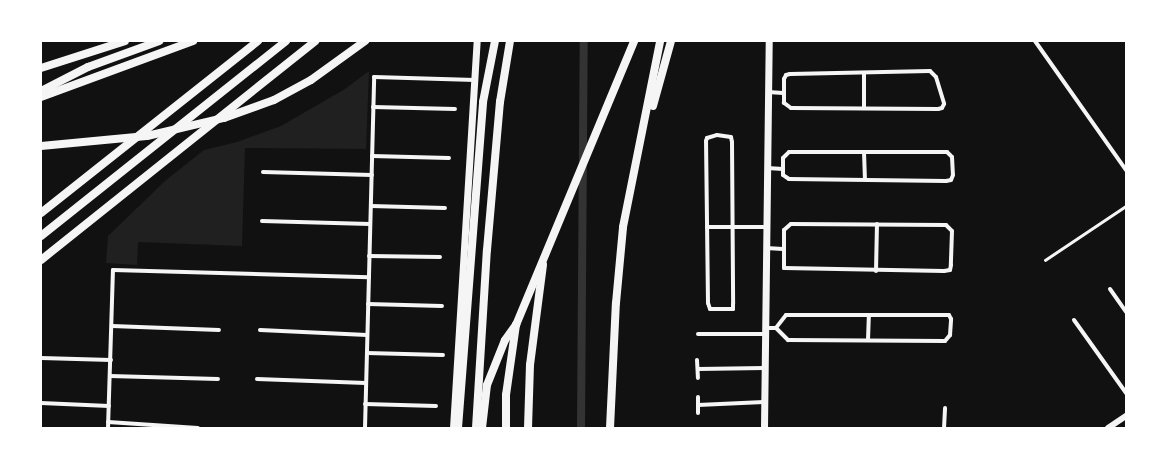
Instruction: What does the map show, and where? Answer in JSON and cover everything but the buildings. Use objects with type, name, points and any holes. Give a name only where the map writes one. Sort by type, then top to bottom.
[{"type":"highway","points":[[41,68],[125,41]]},
{"type":"highway","points":[[41,91],[88,67],[159,41]]},
{"type":"highway","points":[[41,97],[193,41]]},
{"type":"highway","points":[[41,213],[258,41]]},
{"type":"highway","points":[[41,236],[286,41]]},
{"type":"highway","points":[[41,260],[315,41]]},
{"type":"highway","points":[[41,146],[112,141],[187,128],[242,112],[274,100],[311,80],[365,41]]},
{"type":"highway","points":[[458,428],[483,102],[495,41]]},
{"type":"highway","points":[[476,428],[498,117],[510,41]]},
{"type":"highway","points":[[482,428],[487,385],[505,340],[516,325],[560,216],[607,112],[634,41]]},
{"type":"highway","points":[[611,426],[616,303],[623,227],[640,148],[660,41]]},
{"type":"highway","points":[[640,148],[671,41]]},
{"type":"highway","points":[[528,428],[531,357],[544,257]]},
{"type":"highway","points":[[506,428],[506,395],[516,325]]},
{"type":"main road","points":[[453,428],[477,41]]},
{"type":"main road","points":[[764,428],[769,41]]},
{"type":"street","points":[[1035,41],[1126,170]]},
{"type":"street","points":[[930,71],[936,77],[944,104],[942,108],[938,109],[791,108],[784,104],[783,92],[786,75],[864,73],[930,71]]},
{"type":"street","points":[[864,73],[864,108]]},
{"type":"street","points":[[364,428],[374,77],[475,80]]},
{"type":"street","points":[[768,92],[783,92]]},
{"type":"street","points":[[373,107],[455,109]]},
{"type":"street","points":[[717,135],[731,137],[733,309],[710,309],[708,303],[707,227],[707,138],[717,135]]},
{"type":"street","points":[[789,152],[864,152],[947,152],[952,157],[953,175],[951,180],[946,181],[865,179],[789,180],[783,175],[783,158],[789,152]]},
{"type":"street","points":[[864,152],[865,179]]},
{"type":"street","points":[[372,156],[449,158]]},
{"type":"street","points":[[767,168],[783,169]]},
{"type":"street","points":[[263,172],[372,174]]},
{"type":"street","points":[[371,206],[445,208]]},
{"type":"street","points":[[262,221],[370,224]]},
{"type":"street","points":[[791,224],[877,224],[946,225],[952,231],[950,270],[789,270],[784,268],[784,230],[791,224]]},
{"type":"street","points":[[876,271],[877,224]]},
{"type":"street","points":[[707,227],[766,227]]},
{"type":"street","points":[[766,248],[783,249]]},
{"type":"street","points":[[369,256],[440,257]]},
{"type":"street","points":[[108,428],[113,270],[369,277]]},
{"type":"street","points":[[1110,289],[1126,312]]},
{"type":"street","points":[[368,304],[442,306]]},
{"type":"street","points":[[698,334],[765,331],[776,328],[786,315],[949,315],[951,319],[950,335],[945,341],[788,340],[776,328]]},
{"type":"street","points":[[868,340],[869,315]]},
{"type":"street","points":[[1074,320],[1126,393]]},
{"type":"street","points":[[112,326],[219,330]]},
{"type":"street","points":[[260,330],[367,335]]},
{"type":"street","points":[[367,353],[443,356]]},
{"type":"street","points":[[41,358],[111,360]]},
{"type":"street","points":[[697,360],[698,378]]},
{"type":"street","points":[[698,369],[764,368]]},
{"type":"street","points":[[110,376],[218,379]]},
{"type":"street","points":[[257,379],[366,382]]},
{"type":"street","points":[[698,396],[698,413]]},
{"type":"street","points":[[698,405],[764,402]]},
{"type":"street","points":[[41,403],[109,406]]},
{"type":"street","points":[[365,404],[436,406]]},
{"type":"street","points":[[944,428],[945,408]]},
{"type":"street","points":[[1108,428],[1126,416]]},
{"type":"street","points":[[108,422],[198,428]]},
{"type":"lane","points":[[1045,260],[1126,206]]},
{"type":"shaded area","points":[[369,71],[366,149],[245,148],[242,246],[138,242],[137,265],[106,263],[108,236],[165,181],[204,150],[237,142],[281,126],[345,89]]},
{"type":"waterway","points":[[581,428],[584,41]]}]
